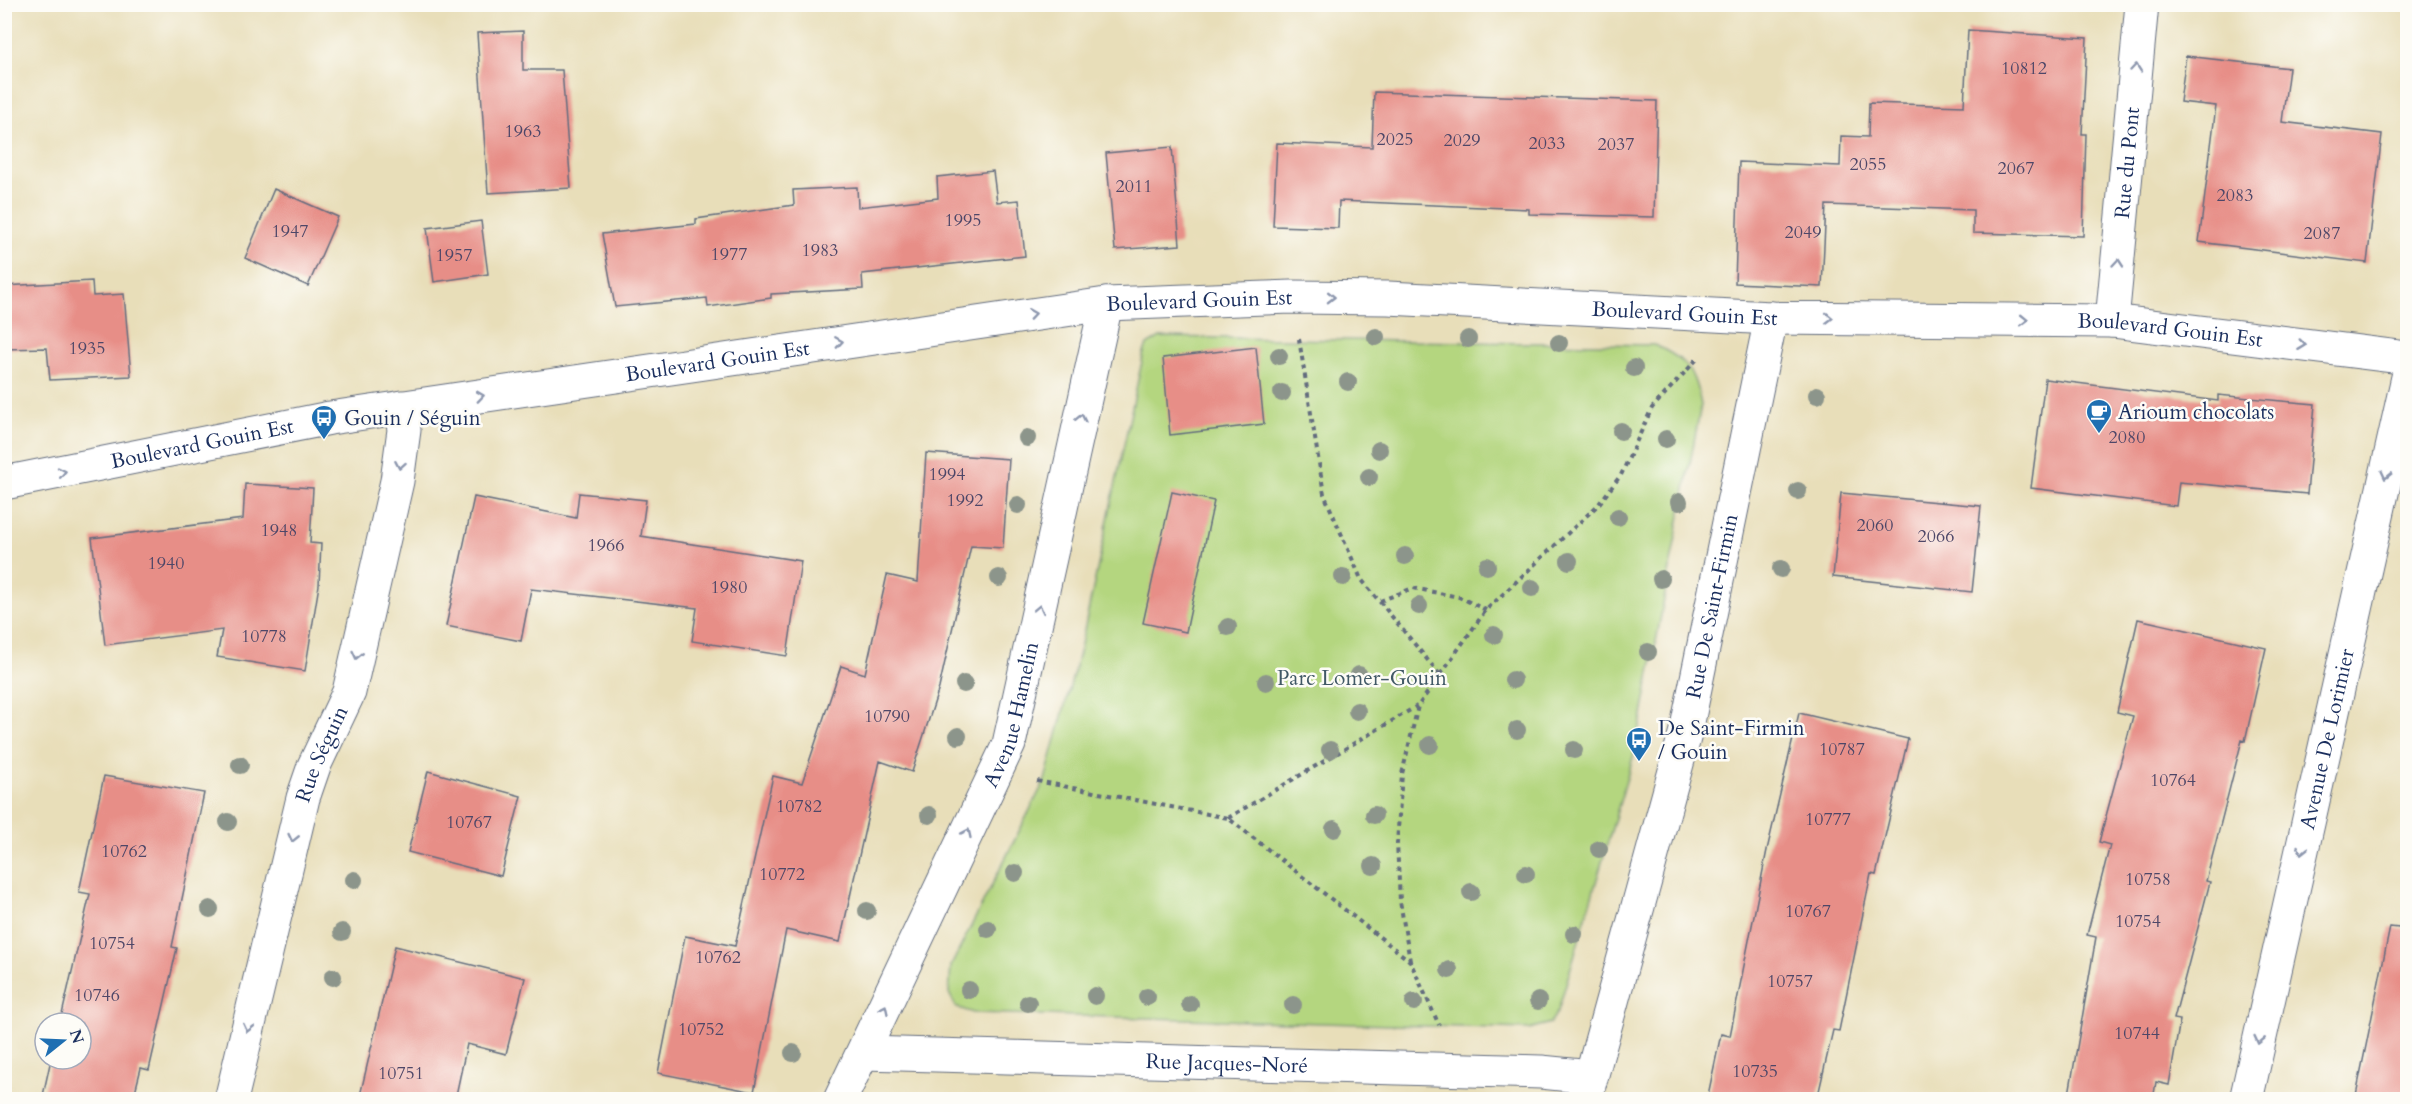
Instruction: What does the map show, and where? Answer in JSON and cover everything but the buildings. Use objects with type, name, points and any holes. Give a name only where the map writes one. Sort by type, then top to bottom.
[{"type":"street","name":"Rue du Pont","points":[[2112,321],[2142,4]]},
{"type":"street","name":"Boulevard Gouin Est","points":[[4,483],[251,433],[401,407],[1106,304],[1292,297],[1400,299],[1771,318],[2112,321],[2408,358]]},
{"type":"street","name":"Avenue Hamelin","points":[[840,1100],[1009,744],[1106,304]]},
{"type":"street","name":"Rue De Saint-Firmin","points":[[1588,1088],[1687,727],[1771,318]]},
{"type":"street","name":"Avenue De Lorimier","points":[[2246,1100],[2408,377]]},
{"type":"street","name":"Rue Séguin","points":[[231,1100],[303,798],[314,766],[349,692],[397,481],[404,430],[401,407]]},
{"type":"street","name":"Rue Jacques-Noré","points":[[864,1053],[1540,1072],[1588,1088]]},
{"type":"path","points":[[1292,297],[1324,494],[1361,579],[1440,675]]},
{"type":"path","points":[[1460,1070],[1410,961],[1400,901],[1397,843],[1402,774],[1418,706],[1486,610],[1598,505],[1621,475],[1652,408],[1702,355]]},
{"type":"path","points":[[1380,601],[1413,588],[1459,597],[1486,610]]},
{"type":"path","points":[[1228,818],[1418,706]]},
{"type":"path","points":[[995,773],[1228,818],[1410,961]]},
{"type":"green space","name":"Parc Lomer-Gouin","points":[[1160,337],[1654,345],[1682,361],[1692,374],[1701,405],[1636,747],[1558,1011],[1550,1023],[1529,1029],[973,1013],[956,1007],[949,993],[951,966],[1045,780],[1080,649],[1144,352],[1147,345]]},
{"type":"place","name":"Arioum chocolats","points":[[2099,435]]},
{"type":"place","name":"Gouin / Séguin","points":[[324,441]]},
{"type":"place","name":"De Saint-Firmin / Gouin","points":[[1639,763]]}]
